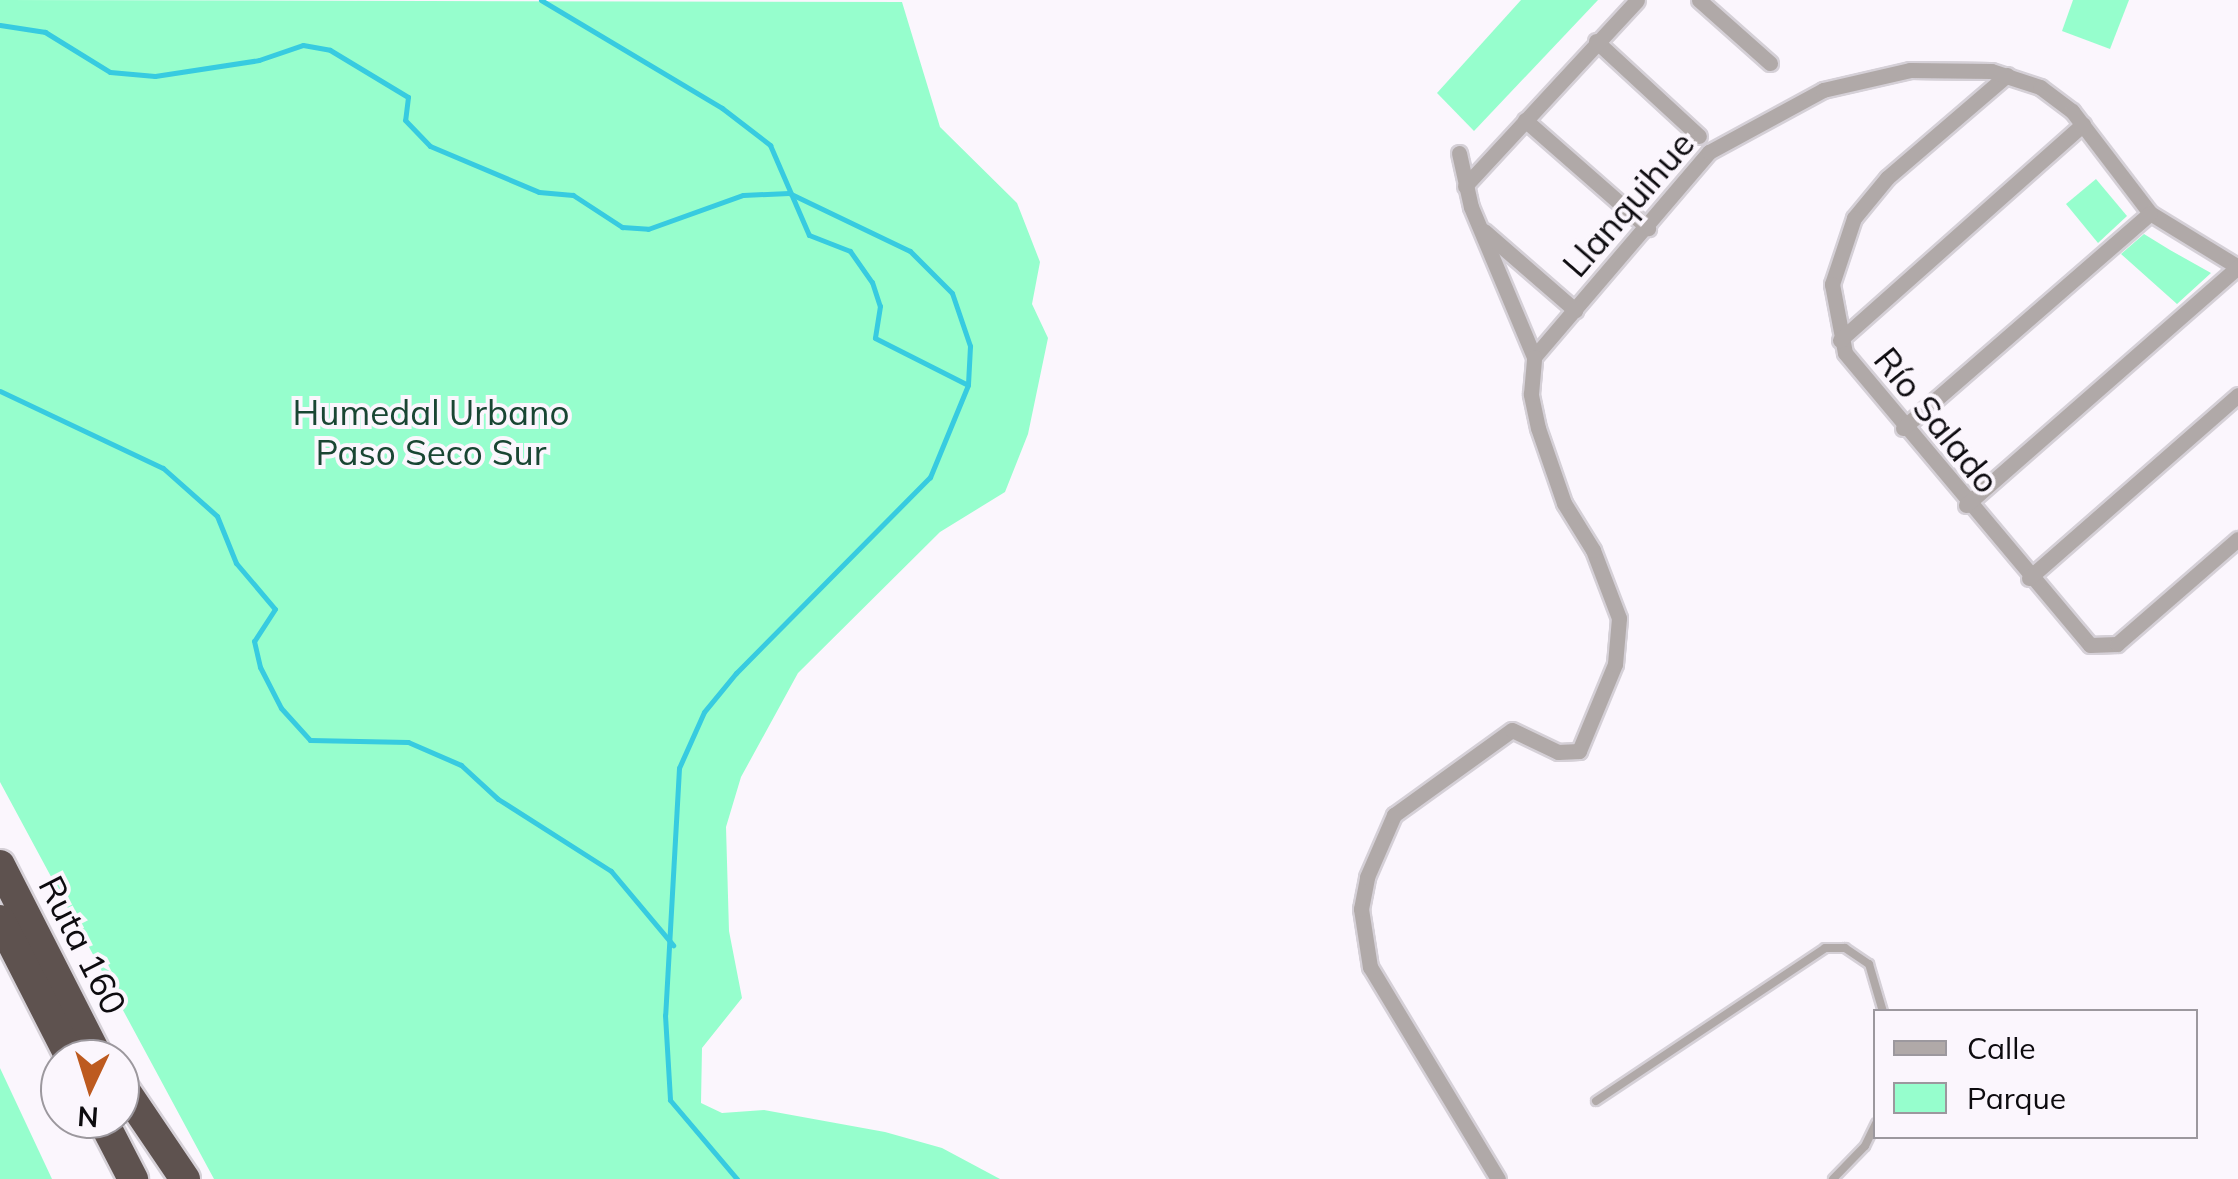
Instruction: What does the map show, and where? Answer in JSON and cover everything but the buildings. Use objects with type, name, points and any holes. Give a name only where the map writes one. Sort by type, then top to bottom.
[{"type":"highway","name":"Ruta 160","points":[[0,865],[83,1039]]},
{"type":"highway","name":"Ruta 160","points":[[0,920],[81,1039]]},
{"type":"highway","points":[[140,1113],[185,1179]]},
{"type":"highway","points":[[111,1139],[129,1179]]},
{"type":"highway","points":[[140,1139],[160,1179]]},
{"type":"street","points":[[1465,186],[1636,0]]},
{"type":"street","points":[[1698,0],[1770,64]]},
{"type":"street","points":[[1596,41],[1700,136]]},
{"type":"street","name":"Llanquihue","points":[[1534,357],[1648,228],[1690,168],[1796,102],[1910,70],[2007,75],[2050,93],[2083,124],[2150,213],[2238,267]]},
{"type":"street","name":"Río Salado","points":[[2007,75],[1887,178],[1854,218],[1834,271],[1840,340],[1966,505],[2082,638],[2108,648],[2238,540]]},
{"type":"street","points":[[1526,120],[1648,228]]},
{"type":"street","points":[[1840,340],[2083,124]]},
{"type":"street","points":[[1458,153],[1479,226],[1534,357],[1531,394],[1538,428],[1620,628],[1616,664],[1579,751],[1558,752],[1512,730],[1394,815],[1367,877],[1361,909],[1370,967],[1498,1179]]},
{"type":"street","points":[[1904,428],[2150,213]]},
{"type":"street","points":[[1479,226],[1575,310]]},
{"type":"street","points":[[1966,505],[2238,267]]},
{"type":"street","points":[[2029,578],[2238,395]]},
{"type":"lane","points":[[1596,1101],[1825,948],[1845,948],[1869,964],[1882,1009]]},
{"type":"lane","points":[[1833,1179],[1865,1146],[1873,1130]]},
{"type":"green space","name":"Humedal Urbano Paso Seco Sur","points":[[0,0],[902,2],[940,127],[1017,203],[1040,262],[1032,304],[1048,338],[1028,434],[1005,492],[940,532],[798,673],[741,777],[726,827],[729,931],[742,998],[702,1048],[701,1103],[722,1113],[764,1110],[885,1132],[942,1148],[1000,1179],[214,1179],[0,782]]},
{"type":"green space","points":[[1521,0],[1598,0],[1474,131],[1437,93]]},
{"type":"green space","points":[[2073,0],[2129,0],[2110,49],[2062,31]]},
{"type":"green space","points":[[2096,179],[2127,216],[2098,243],[2066,204]]},
{"type":"green space","points":[[2144,234],[2211,273],[2177,304],[2121,254]]},
{"type":"green space","points":[[0,1068],[52,1179],[0,1179]]},
{"type":"waterway","points":[[541,0],[722,108],[770,145],[809,235],[850,251],[872,282],[880,306],[875,338],[966,384]]},
{"type":"waterway","points":[[0,25],[45,32],[110,72],[155,76],[259,60],[303,45],[330,50],[408,97],[405,120],[430,146],[539,192],[573,195],[622,227],[648,229],[743,195],[789,193],[910,251],[952,293],[970,346],[968,385],[930,477],[736,673],[704,712],[679,768],[665,1015],[670,1100],[737,1179]]},
{"type":"waterway","points":[[0,391],[163,468],[217,516],[236,563],[275,609],[254,641],[260,667],[281,708],[310,740],[408,742],[461,765],[498,799],[611,871],[673,945]]}]
